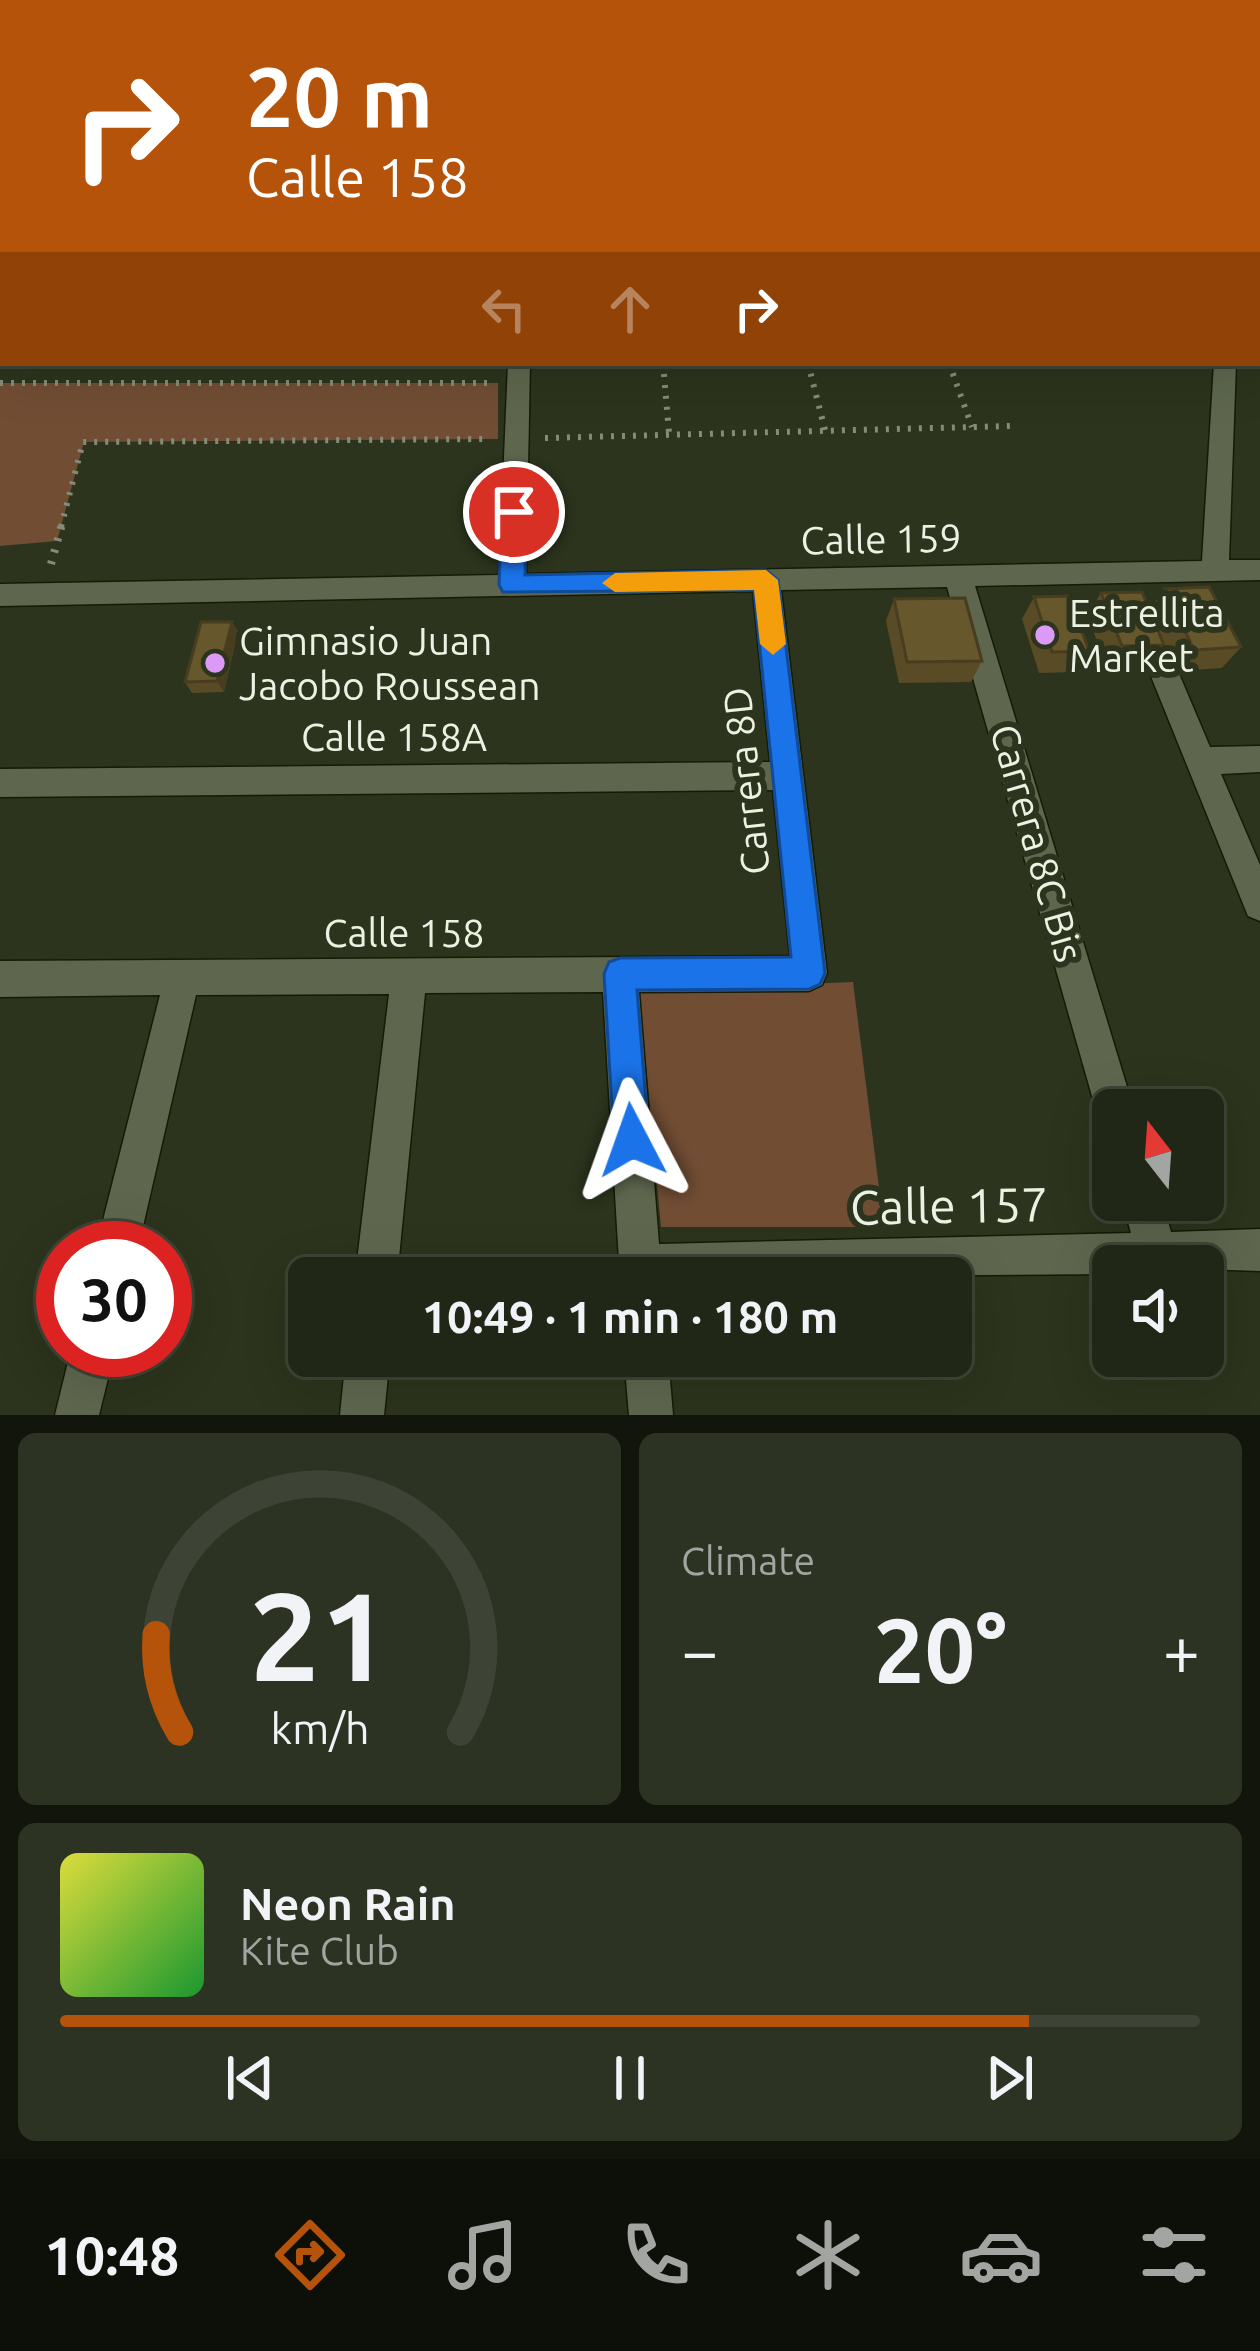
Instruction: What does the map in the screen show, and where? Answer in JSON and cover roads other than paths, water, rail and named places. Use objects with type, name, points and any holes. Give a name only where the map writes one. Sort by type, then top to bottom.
[{"type":"street","points":[[1215,571],[1225,366]]},
{"type":"street","points":[[512,585],[518,373]]},
{"type":"street","name":"Calle 159","points":[[0,595],[1260,570]]},
{"type":"street","points":[[1122,573],[1260,905]]},
{"type":"street","name":"Carrera 8C Bis","points":[[958,576],[1109,1089]]},
{"type":"street","name":"Carrera 8D","points":[[766,580],[809,973]]},
{"type":"street","points":[[1200,760],[1260,759]]},
{"type":"street","name":"Calle 158A","points":[[0,783],[789,776]]},
{"type":"street","name":"Calle 158","points":[[0,979],[809,973]]},
{"type":"street","points":[[620,974],[640,1257]]},
{"type":"street","points":[[378,1257],[409,975]]},
{"type":"street","points":[[123,1221],[182,977]]},
{"type":"street","name":"Calle 157","points":[[1224,1251],[1260,1250]]},
{"type":"street","name":"Calle 157","points":[[972,1259],[1092,1254]]},
{"type":"street","points":[[77,1415],[86,1377]]},
{"type":"street","points":[[362,1415],[366,1377]]},
{"type":"street","points":[[647,1377],[650,1415]]},
{"type":"place","name":"Estrellita Market","points":[[1045,635]]},
{"type":"place","name":"Gimnasio Juan Jacobo Roussean","points":[[215,663]]}]
